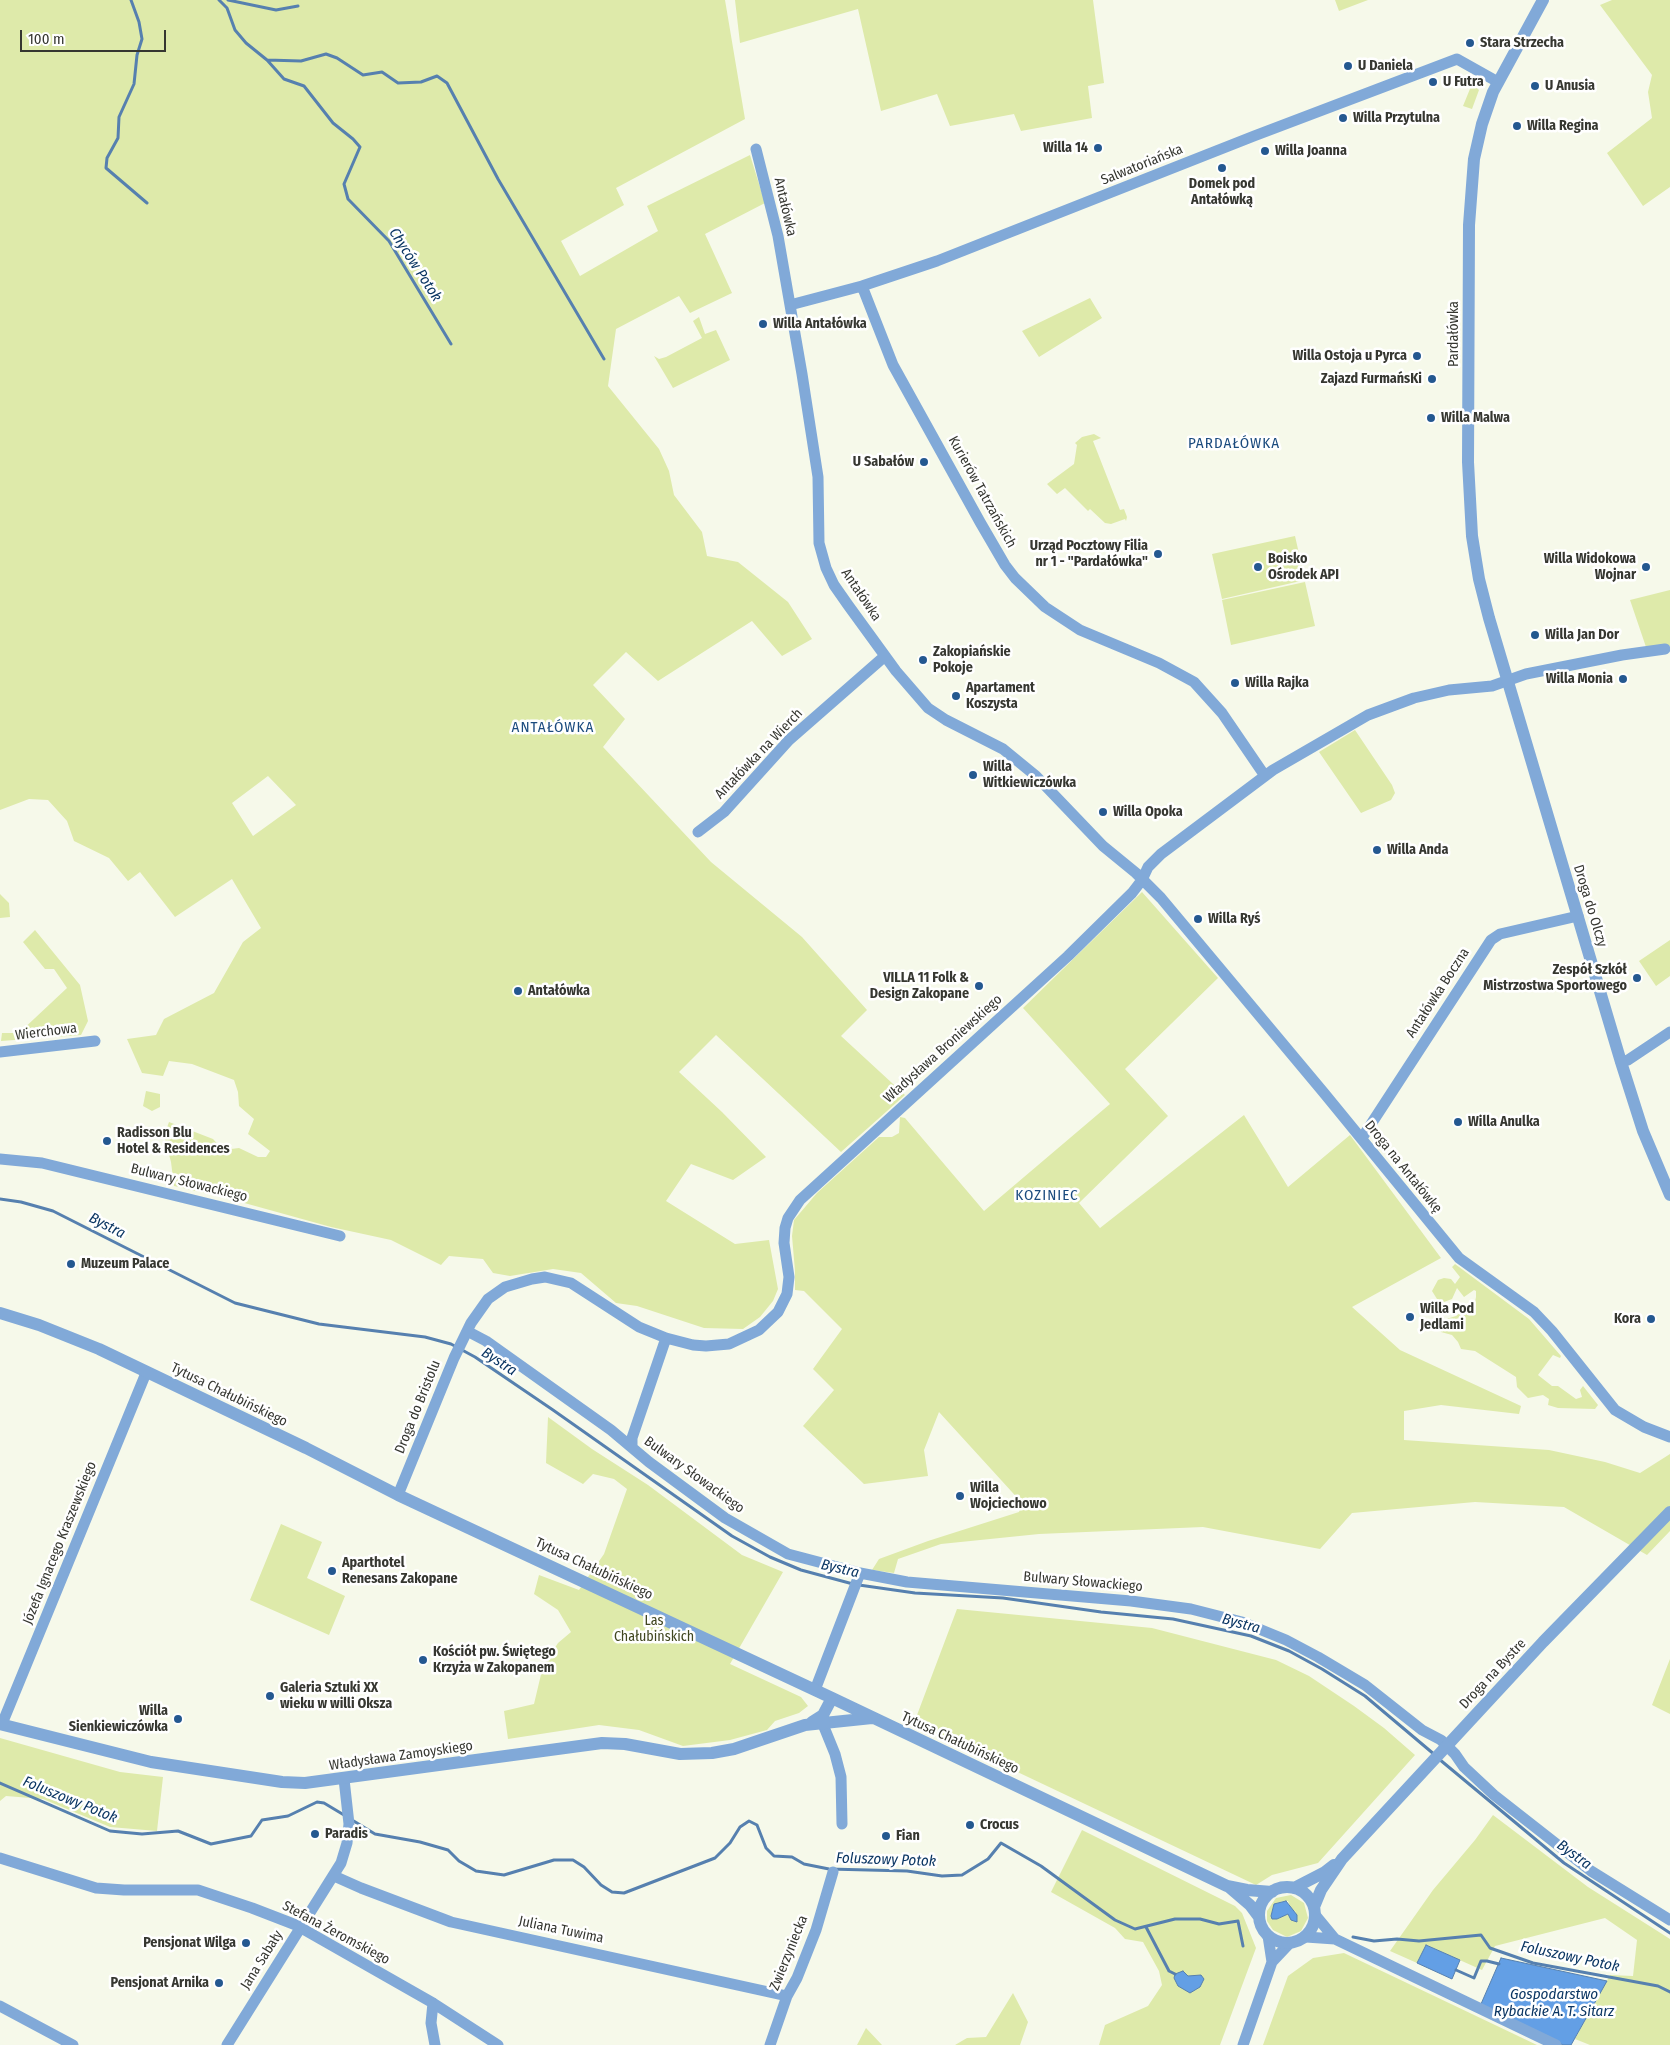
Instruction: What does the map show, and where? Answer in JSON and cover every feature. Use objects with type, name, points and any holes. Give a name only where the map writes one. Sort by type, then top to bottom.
[{"type":"street","name":"Pardałówka","points":[[1507,680],[1479,579],[1472,536],[1469,480],[1469,225],[1474,159],[1480,131],[1498,82],[1543,0]]},
{"type":"street","name":"Salwatoriańska","points":[[790,305],[862,286],[937,261],[1254,136],[1457,59],[1498,82]]},
{"type":"street","name":"Antałówka","points":[[756,150],[778,236],[818,477],[819,543],[822,557],[834,585],[917,698],[946,720],[1003,749],[1036,776],[1103,846],[1142,880]]},
{"type":"street","name":"Kurierów Tatrzańskich","points":[[862,286],[893,365],[988,536],[1015,578],[1045,607],[1080,630],[1159,662],[1194,682],[1222,713],[1265,776]]},
{"type":"street","name":"Władysława Broniewskiego","points":[[465,1336],[482,1306],[500,1290],[521,1282],[545,1277],[576,1285],[631,1323],[666,1338],[693,1345],[722,1345],[751,1334],[772,1319],[778,1312],[787,1294],[789,1277],[784,1243],[785,1228],[788,1218],[800,1200],[1068,956],[1127,898],[1142,880],[1148,867],[1161,854],[1265,776],[1353,723],[1384,708],[1429,694],[1492,686],[1526,674],[1622,655],[1664,649]]},
{"type":"street","name":"Antałówka na Wierch","points":[[698,832],[724,812],[789,740],[885,656]]},
{"type":"street","name":"Droga do Olczy","points":[[1507,680],[1621,1062],[1643,1131],[1670,1195]]},
{"type":"street","name":"Droga na Antałówkę","points":[[1142,880],[1186,926],[1459,1258],[1534,1312],[1552,1331],[1611,1405],[1632,1420],[1670,1437]]},
{"type":"street","name":"Antałówka Boczna","points":[[1362,1138],[1490,940],[1500,934],[1578,916]]},
{"type":"street","points":[[1621,1062],[1628,1060],[1670,1032]]},
{"type":"street","name":"Wierchowa","points":[[0,1052],[95,1041]]},
{"type":"street","name":"Bulwary Słowackiego","points":[[0,1159],[52,1166],[340,1236]]},
{"type":"street","name":"Tytusa Chałubińskiego","points":[[0,1314],[39,1325],[100,1349],[398,1495],[832,1698],[1227,1886],[1257,1892],[1272,1892]]},
{"type":"street","name":"Bulwary Słowackiego","points":[[465,1336],[486,1341],[611,1430],[725,1518],[788,1554],[859,1575],[908,1582],[1131,1601],[1191,1610],[1228,1617],[1274,1634],[1333,1665],[1365,1685],[1422,1730],[1438,1738],[1445,1748],[1494,1795],[1579,1862],[1670,1920]]},
{"type":"street","name":"Droga do Bristolu","points":[[398,1495],[454,1358],[465,1336]]},
{"type":"street","points":[[632,1448],[632,1438],[666,1338]]},
{"type":"street","name":"Józefa Ignacego Kraszewskiego","points":[[1,1724],[146,1373]]},
{"type":"street","name":"Droga na Bystre","points":[[1315,1911],[1321,1890],[1342,1859],[1583,1601],[1670,1512]]},
{"type":"street","points":[[815,1690],[852,1598],[859,1575]]},
{"type":"street","name":"Władysława Zamoyskiego","points":[[1,1724],[133,1758],[177,1767],[305,1783],[602,1743],[631,1745],[680,1754],[712,1753],[734,1749],[805,1725],[823,1716],[832,1698]]},
{"type":"street","name":"Władysława Zamoyskiego","points":[[805,1725],[872,1718]]},
{"type":"street","points":[[822,1722],[835,1754],[841,1777],[842,1824]]},
{"type":"street","name":"Jana Sabały","points":[[227,2045],[343,1859],[349,1831],[344,1779]]},
{"type":"street","name":"Stefana Żeromskiego","points":[[0,1858],[96,1888],[203,1891],[280,1919],[300,1928],[433,2003],[498,2045]]},
{"type":"street","name":"Droga na Bystre","points":[[1294,1888],[1325,1872],[1342,1859]]},
{"type":"street","name":"Zwierzyniecka","points":[[770,2045],[816,1930],[833,1872]]},
{"type":"street","name":"Juliana Tuwima","points":[[334,1876],[451,1922],[788,1996]]},
{"type":"street","name":"Tytusa Chałubińskiego","points":[[1227,1886],[1250,1905],[1259,1917]]},
{"type":"street","points":[[1289,1944],[1278,1942],[1268,1936],[1262,1928],[1259,1917],[1263,1902],[1272,1892],[1282,1888],[1294,1888],[1307,1895],[1315,1911],[1335,1939]]},
{"type":"street","points":[[1306,1937],[1313,1928],[1315,1911]]},
{"type":"street","points":[[1268,1936],[1272,1962]]},
{"type":"street","points":[[1243,2045],[1272,1962],[1289,1944],[1306,1937],[1335,1939],[1556,2045]]},
{"type":"street","points":[[433,2003],[431,2023],[435,2045]]},
{"type":"street","points":[[0,2006],[73,2045]]},
{"type":"green space","points":[[0,0],[725,0],[745,119],[616,188],[624,205],[561,241],[580,276],[658,231],[647,206],[750,155],[765,203],[705,234],[732,293],[690,313],[679,296],[616,329],[608,386],[659,449],[669,471],[674,495],[702,532],[707,556],[738,562],[788,602],[812,639],[782,656],[752,621],[658,681],[626,652],[593,685],[625,719],[603,747],[711,862],[802,937],[867,1010],[841,1036],[905,1095],[841,1152],[716,1035],[679,1072],[766,1157],[733,1180],[691,1164],[666,1201],[735,1244],[769,1240],[778,1289],[773,1301],[760,1317],[743,1329],[704,1328],[637,1306],[616,1303],[581,1273],[553,1269],[510,1276],[493,1273],[483,1259],[449,1256],[441,1265],[391,1240],[331,1227],[230,1199],[174,1186],[171,1162],[164,1136],[169,1122],[213,1139],[223,1150],[239,1148],[258,1157],[266,1157],[270,1151],[248,1134],[254,1119],[239,1106],[238,1092],[234,1080],[192,1064],[169,1061],[163,1076],[142,1073],[127,1039],[156,1035],[164,1019],[214,993],[243,942],[261,928],[232,879],[175,917],[140,872],[128,881],[109,858],[74,841],[67,821],[48,800],[29,799],[0,810]],"holes":[[[268,776],[296,805],[253,836],[232,803]]]},
{"type":"green space","points":[[735,0],[1093,0],[1104,83],[1088,86],[1092,118],[1021,131],[1014,114],[950,126],[937,94],[881,111],[858,9],[740,43]]},
{"type":"green space","points":[[1335,0],[1368,0],[1339,11]]},
{"type":"green space","points":[[1612,0],[1670,0],[1670,187],[1643,206],[1607,153],[1652,118],[1648,92],[1652,75],[1600,5]]},
{"type":"green space","points":[[1472,84],[1479,90],[1472,109],[1463,106]]},
{"type":"green space","points":[[1090,298],[1102,318],[1039,357],[1022,331]]},
{"type":"green space","points":[[699,317],[705,334],[716,330],[730,360],[673,388],[654,356],[659,359],[666,357],[702,338],[693,321]]},
{"type":"green space","points":[[1094,434],[1101,438],[1093,441],[1120,510],[1124,509],[1127,517],[1126,521],[1125,519],[1111,524],[1105,523],[1090,509],[1088,511],[1065,488],[1057,494],[1047,484],[1074,464],[1077,445],[1075,443],[1082,437]]},
{"type":"green space","name":"Boisko Ośrodek API","points":[[1295,536],[1305,580],[1222,599],[1212,554]]},
{"type":"green space","name":"Boisko Ośrodek API","points":[[1305,582],[1315,626],[1231,645],[1222,600]]},
{"type":"green space","points":[[1670,590],[1670,646],[1646,647],[1630,600]]},
{"type":"green space","points":[[1355,730],[1392,785],[1395,793],[1391,800],[1361,813],[1319,752]]},
{"type":"green space","points":[[1142,892],[1218,978],[1125,1069],[1168,1116],[1079,1203],[1100,1228],[1244,1115],[1288,1187],[1350,1135],[1441,1258],[1352,1307],[1400,1350],[1521,1406],[1519,1414],[1441,1405],[1404,1411],[1404,1440],[1549,1450],[1605,1462],[1640,1473],[1670,1454],[1670,1531],[1647,1555],[1564,1507],[1475,1502],[1352,1513],[1320,1549],[1203,1527],[1039,1534],[941,1544],[898,1559],[894,1573],[872,1570],[879,1559],[1019,1512],[1022,1503],[939,1412],[924,1450],[928,1476],[864,1484],[803,1426],[834,1390],[813,1369],[842,1329],[804,1291],[795,1290],[792,1236],[794,1220],[817,1193],[879,1137],[892,1137],[899,1133],[900,1117],[905,1118],[984,1211],[1110,1104],[1023,1008]]},
{"type":"green space","points":[[0,894],[9,903],[10,917],[0,918]]},
{"type":"green space","points":[[35,930],[80,985],[88,1021],[81,1035],[1,1041],[2,1033],[19,1033],[67,988],[54,969],[45,969],[23,942]]},
{"type":"green space","points":[[1670,940],[1670,976],[1656,986],[1639,961]]},
{"type":"green space","points":[[146,1091],[160,1094],[160,1107],[152,1111],[143,1106]]},
{"type":"green space","points":[[1455,1264],[1529,1319],[1561,1356],[1560,1358],[1553,1355],[1538,1375],[1552,1386],[1558,1386],[1576,1399],[1582,1397],[1580,1390],[1583,1386],[1598,1405],[1595,1409],[1558,1408],[1548,1405],[1549,1399],[1543,1395],[1528,1398],[1517,1387],[1516,1377],[1475,1351],[1461,1349],[1452,1335],[1441,1332],[1437,1322],[1456,1316],[1475,1302],[1476,1291],[1474,1290],[1464,1297],[1457,1288],[1452,1299],[1444,1302],[1437,1299],[1432,1291],[1438,1280],[1444,1278],[1451,1279],[1455,1284],[1460,1277],[1452,1267]]},
{"type":"green space","name":"Las Chałubińskich","points":[[548,1417],[592,1449],[648,1485],[742,1555],[783,1572],[730,1664],[801,1697],[808,1706],[799,1713],[775,1721],[767,1730],[730,1740],[683,1746],[639,1730],[599,1725],[508,1739],[504,1711],[534,1704],[543,1666],[558,1643],[571,1632],[558,1610],[534,1594],[539,1575],[579,1590],[604,1554],[627,1489],[614,1479],[593,1474],[583,1484],[546,1463]]},
{"type":"green space","points":[[281,1524],[322,1542],[307,1578],[345,1596],[329,1635],[250,1600]]},
{"type":"green space","points":[[957,1609],[1152,1628],[1276,1660],[1309,1676],[1354,1706],[1384,1728],[1415,1755],[1318,1863],[1272,1875],[1256,1885],[914,1723]]},
{"type":"green space","points":[[1670,1659],[1670,1714],[1652,1705]]},
{"type":"green space","points":[[0,1738],[120,1772],[163,1777],[157,1831],[110,1827],[43,1799],[6,1796],[0,1801]]},
{"type":"green space","points":[[1493,1815],[1588,1887],[1670,1939],[1670,2045],[1590,2045],[1575,2039],[1610,1975],[1633,1976],[1637,1940],[1605,1918],[1495,1946],[1482,1970],[1426,1945],[1417,1963],[1390,1951],[1433,1890],[1475,1840]]},
{"type":"green space","points":[[1082,1830],[1235,1906],[1242,1913],[1256,1948],[1220,2045],[1099,2045],[1105,2025],[1148,2006],[1162,1985],[1159,1971],[1143,1942],[1125,1939],[1115,1928],[1051,1892]]},
{"type":"green space","points":[[1291,1895],[1304,1903],[1308,1918],[1301,1931],[1287,1937],[1273,1930],[1267,1921],[1267,1911],[1276,1898]],"holes":[[[1288,1901],[1291,1909],[1296,1912],[1290,1918],[1288,1914],[1277,1919],[1271,1916],[1274,1904]]]},
{"type":"green space","points":[[1344,1953],[1537,2045],[1263,2045],[1288,1976],[1313,1958]]},
{"type":"green space","points":[[1013,1993],[1028,2022],[1020,2045],[955,2045],[967,2038],[986,2037]]},
{"type":"green space","points":[[866,2028],[882,2045],[857,2045]]},
{"type":"water","points":[[1286,1901],[1297,1915],[1297,1922],[1291,1920],[1288,1914],[1272,1919],[1274,1904]]},
{"type":"water","points":[[1426,1945],[1460,1960],[1452,1979],[1417,1963]]},
{"type":"water","name":"Gospodarstwo Rybackie A. T. Sitarz","points":[[1501,1958],[1607,1981],[1571,2045],[1563,2045],[1481,2004]]},
{"type":"water","points":[[1183,1971],[1188,1976],[1201,1975],[1204,1979],[1200,1987],[1190,1993],[1178,1986],[1174,1978],[1175,1974]]},
{"type":"waterway","points":[[131,0],[139,22],[142,39],[137,55],[134,84],[119,117],[118,138],[107,158],[106,168],[147,203]]},
{"type":"waterway","name":"Chyców Potok","points":[[219,0],[227,8],[235,30],[246,43],[267,60],[284,79],[304,86],[333,123],[360,147],[344,184],[348,199],[389,241],[451,344]]},
{"type":"waterway","points":[[228,0],[276,10],[298,6]]},
{"type":"waterway","points":[[267,60],[301,61],[326,54],[337,58],[363,75],[382,72],[398,83],[421,82],[437,76],[447,83],[498,179],[604,359]]},
{"type":"waterway","name":"Bystra","points":[[0,1199],[21,1202],[53,1211],[235,1303],[319,1324],[425,1337],[451,1344],[475,1357],[553,1410],[732,1536],[770,1557],[801,1570],[853,1584]]},
{"type":"waterway","name":"Bystra","points":[[859,1585],[915,1593],[1003,1598],[1101,1612],[1173,1619],[1251,1636],[1289,1651],[1365,1696],[1435,1755]]},
{"type":"waterway","name":"Bystra","points":[[1439,1759],[1564,1863],[1670,1933]]},
{"type":"waterway","name":"Foluszowy Potok","points":[[0,1783],[110,1831],[142,1834],[178,1831],[211,1844],[251,1836],[262,1820],[288,1816],[317,1802],[324,1803],[344,1815]]},
{"type":"waterway","name":"Foluszowy Potok","points":[[352,1820],[375,1834],[420,1842],[448,1850],[459,1861],[476,1871],[504,1875],[554,1860],[573,1860],[584,1867],[601,1885],[612,1892],[624,1893],[715,1858],[730,1843],[740,1827],[749,1821],[757,1825],[766,1848],[774,1856],[792,1857],[804,1864],[829,1869],[907,1871],[942,1876],[962,1875],[988,1859],[1001,1843],[1041,1866],[1115,1920],[1135,1929],[1175,1919],[1200,1919],[1219,1924],[1238,1921],[1243,1946]]},
{"type":"waterway","points":[[1146,1927],[1169,1971],[1175,1974]]},
{"type":"waterway","name":"Foluszowy Potok","points":[[1353,1937],[1374,1941],[1397,1939],[1419,1941],[1481,1935],[1490,1948],[1533,1963],[1658,1986],[1670,1992]]},
{"type":"waterway","points":[[1456,1970],[1474,1978],[1481,1961],[1499,1964]]},
{"type":"place","name":"Stara Strzecha","points":[[1470,43]]},
{"type":"place","name":"U Daniela","points":[[1348,66]]},
{"type":"place","name":"U Futra","points":[[1433,82]]},
{"type":"place","name":"U Anusia","points":[[1535,86]]},
{"type":"place","name":"Willa Przytulna","points":[[1343,118]]},
{"type":"place","name":"Willa Regina","points":[[1517,126]]},
{"type":"place","name":"Willa 14","points":[[1098,148]]},
{"type":"place","name":"Willa Joanna","points":[[1265,151]]},
{"type":"place","name":"Domek pod Antałówką","points":[[1222,168]]},
{"type":"place","name":"Willa Antałówka","points":[[763,324]]},
{"type":"place","name":"Willa Ostoja u Pyrca","points":[[1417,356]]},
{"type":"place","name":"Zajazd FurmańsKi","points":[[1432,379]]},
{"type":"place","name":"Willa Malwa","points":[[1431,418]]},
{"type":"place","name":"U Sabałów","points":[[924,462]]},
{"type":"place","name":"Urząd Pocztowy Filia nr 1 - \"Pardałówka\"","points":[[1158,554]]},
{"type":"place","name":"Boisko Ośrodek API","points":[[1258,567]]},
{"type":"place","name":"Willa Widokowa Wojnar","points":[[1646,567]]},
{"type":"place","name":"Willa Jan Dor","points":[[1535,635]]},
{"type":"place","name":"Zakopiańskie Pokoje","points":[[923,660]]},
{"type":"place","name":"Willa Monia","points":[[1623,679]]},
{"type":"place","name":"Willa Rajka","points":[[1235,683]]},
{"type":"place","name":"Apartament Koszysta","points":[[956,696]]},
{"type":"place","name":"Willa Witkiewiczówka","points":[[973,775]]},
{"type":"place","name":"Willa Opoka","points":[[1103,812]]},
{"type":"place","name":"Willa Anda","points":[[1377,850]]},
{"type":"place","name":"Willa Ryś","points":[[1198,919]]},
{"type":"place","name":"Zespół Szkół Mistrzostwa Sportowego","points":[[1637,978]]},
{"type":"place","name":"VILLA 11 Folk & Design Zakopane","points":[[979,986]]},
{"type":"place","name":"Antałówka","points":[[518,991]]},
{"type":"place","name":"Willa Anulka","points":[[1458,1122]]},
{"type":"place","name":"Radisson Blu Hotel & Residences","points":[[107,1141]]},
{"type":"place","name":"Muzeum Palace","points":[[71,1264]]},
{"type":"place","name":"Willa Pod Jedlami","points":[[1410,1317]]},
{"type":"place","name":"Kora","points":[[1651,1319]]},
{"type":"place","name":"Willa Wojciechowo","points":[[960,1496]]},
{"type":"place","name":"Aparthotel Renesans Zakopane","points":[[332,1571]]},
{"type":"place","name":"Kościół pw. Świętego Krzyża w Zakopanem","points":[[423,1660]]},
{"type":"place","name":"Galeria Sztuki XX wieku w willi Oksza","points":[[270,1696]]},
{"type":"place","name":"Willa Sienkiewiczówka","points":[[178,1719]]},
{"type":"place","name":"Crocus","points":[[970,1825]]},
{"type":"place","name":"Paradis","points":[[315,1834]]},
{"type":"place","name":"Fian","points":[[886,1836]]},
{"type":"place","name":"Pensjonat Wilga","points":[[246,1943]]},
{"type":"place","name":"Pensjonat Arnika","points":[[219,1983]]},
{"type":"district","name":"PARDAŁÓWKA","points":[[1234,444]]},
{"type":"district","name":"ANTAŁÓWKA","points":[[553,728]]},
{"type":"district","name":"KOZINIEC","points":[[1047,1196]]}]
